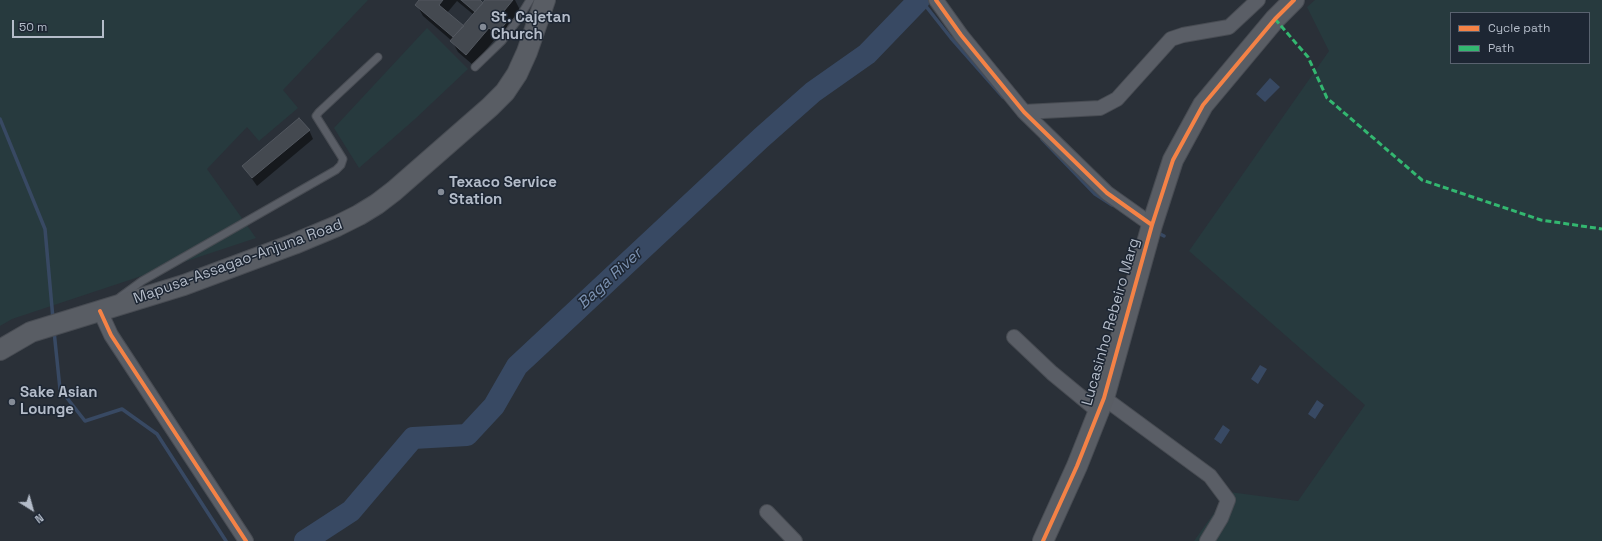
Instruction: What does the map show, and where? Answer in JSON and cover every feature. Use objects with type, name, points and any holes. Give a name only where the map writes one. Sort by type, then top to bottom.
[{"type":"main road","name":"Mapusa-Assagao-Anjuna Road","points":[[0,350],[31,332],[184,285],[294,244],[359,215],[377,204],[394,191],[490,107],[505,92],[517,74],[527,52],[546,0]]},
{"type":"main road","name":"Lucasinho Rebeiro Marg","points":[[1043,541],[1077,466],[1101,404],[1152,225],[1173,160],[1203,105],[1275,19],[1294,0]]},
{"type":"street","points":[[936,0],[961,36],[1024,112],[1107,193],[1152,225]]},
{"type":"street","points":[[1024,112],[1100,108],[1117,99],[1171,39],[1184,35],[1229,27],[1258,0]]},
{"type":"street","points":[[100,311],[111,335],[246,541]]},
{"type":"street","points":[[1014,337],[1052,373],[1210,476],[1228,500],[1222,518],[1207,541]]},
{"type":"street","points":[[767,512],[795,541]]},
{"type":"lane","points":[[475,67],[502,41],[530,0]]},
{"type":"lane","points":[[100,311],[142,281],[336,170],[341,165],[343,159],[316,116],[378,57]]},
{"type":"green space","points":[[0,0],[368,0],[283,90],[298,108],[259,141],[247,127],[207,169],[256,238],[12,319],[0,326]]},
{"type":"green space","points":[[1315,0],[1602,0],[1602,541],[1194,541],[1229,492],[1298,501],[1365,405],[1189,251],[1329,51],[1307,7]]},
{"type":"green space","points":[[427,28],[468,69],[415,119],[359,168],[334,128]]},
{"type":"water","points":[[1270,78],[1280,87],[1265,102],[1256,94]]},
{"type":"water","points":[[1260,365],[1267,369],[1258,384],[1251,379]]},
{"type":"water","points":[[1317,400],[1324,405],[1315,419],[1308,414]]},
{"type":"water","points":[[1223,425],[1230,430],[1221,444],[1214,439]]},
{"type":"building","points":[[419,0],[443,0],[439,5],[464,26],[453,37],[415,5]]},
{"type":"building","points":[[461,0],[480,0],[483,3],[475,12]]},
{"type":"building","name":"St. Cajetan Church","points":[[485,0],[513,0],[499,17],[506,23],[496,34],[489,28],[466,55],[450,41]]},
{"type":"building","points":[[299,118],[310,130],[252,178],[242,166]]},
{"type":"waterway","name":"Baga River","points":[[305,541],[351,511],[413,438],[467,435],[494,406],[517,366],[761,138],[813,92],[867,54],[919,0]]},
{"type":"waterway","points":[[921,0],[951,38],[1003,97]]},
{"type":"waterway","points":[[0,119],[45,229],[53,319]]},
{"type":"waterway","points":[[1042,139],[1095,194],[1112,205]]},
{"type":"waterway","points":[[1156,232],[1164,236]]},
{"type":"waterway","points":[[54,331],[60,389],[85,421],[122,409],[157,434],[226,541]]},
{"type":"marked path","points":[[1275,19],[1308,57],[1327,98],[1422,180],[1541,220],[1602,229]]},
{"type":"cycle path","points":[[936,0],[961,35],[1024,112],[1107,193],[1152,225]]},
{"type":"cycle path","points":[[1043,541],[1077,466],[1104,398],[1152,225],[1173,160],[1203,105],[1275,19],[1294,0]]},
{"type":"cycle path","points":[[100,311],[111,335],[246,541]]},
{"type":"place","name":"St. Cajetan Church","points":[[483,27]]},
{"type":"place","name":"Texaco Service Station","points":[[441,192]]},
{"type":"place","name":"Sake Asian Lounge","points":[[12,402]]}]
